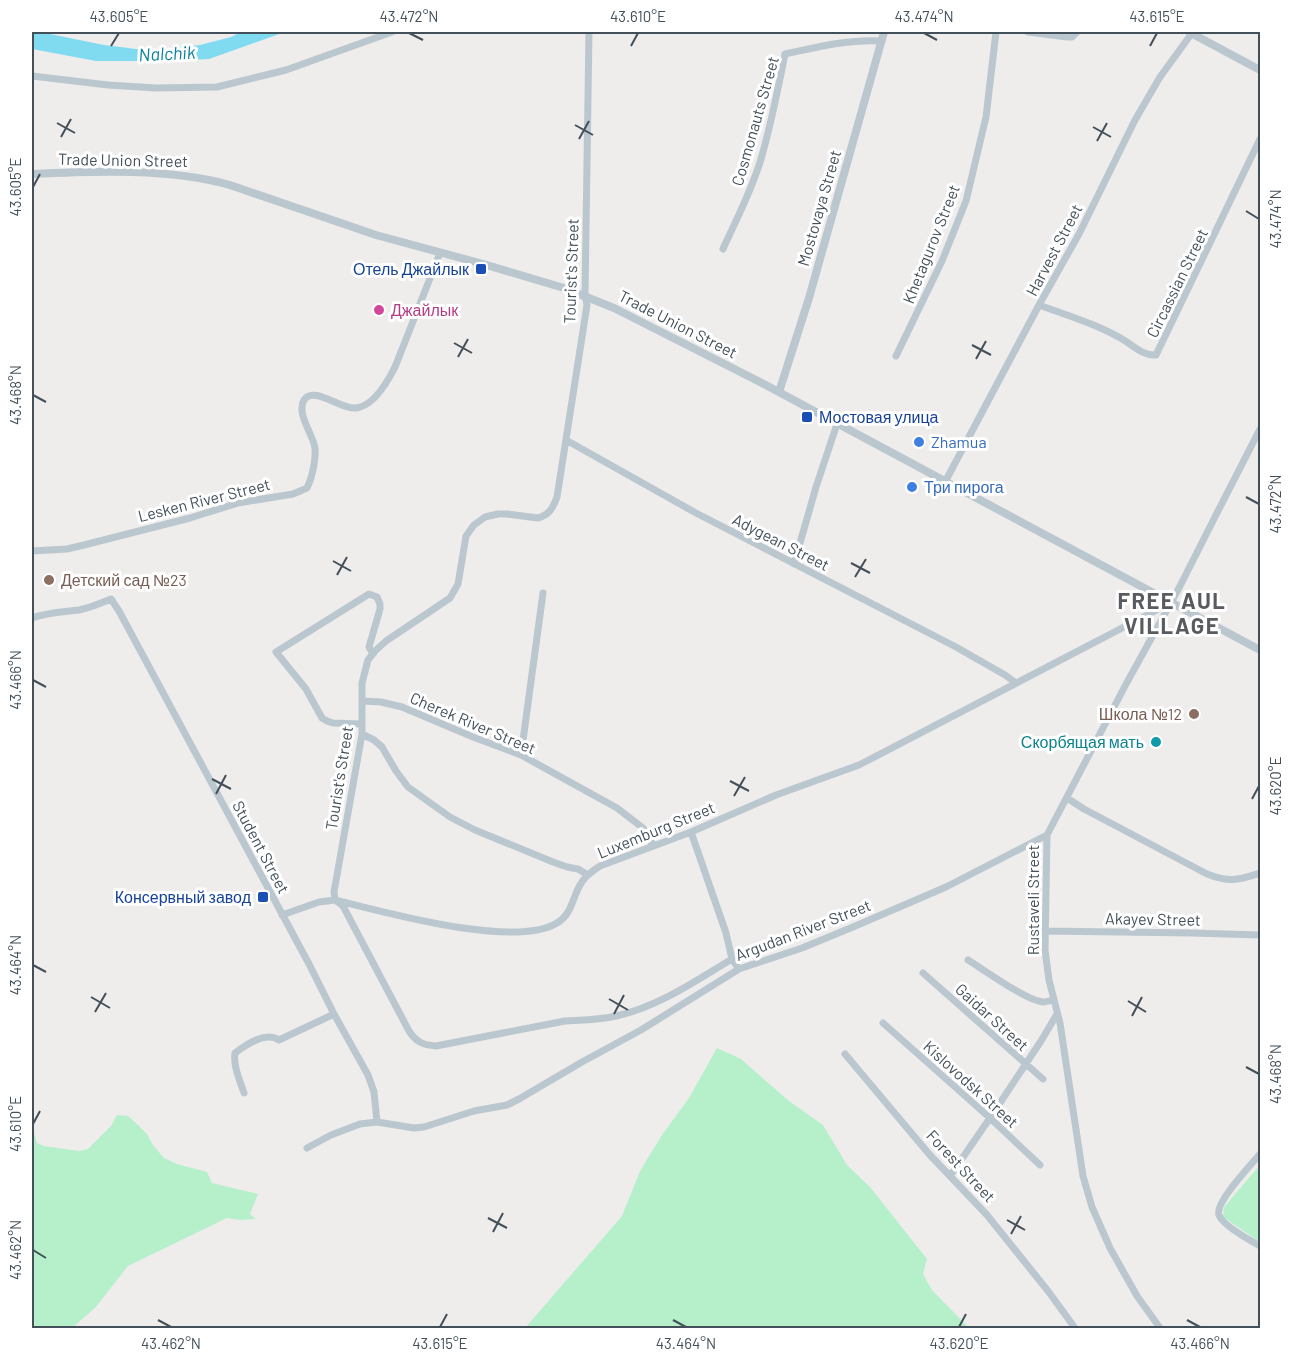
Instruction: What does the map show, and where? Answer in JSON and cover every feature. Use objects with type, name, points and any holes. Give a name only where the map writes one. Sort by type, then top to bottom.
[{"type":"street","points":[[32,76],[156,88],[217,87],[286,70],[392,32]]},
{"type":"street","name":"Tourist's Street","points":[[335,900],[334,892],[363,734],[362,683],[368,660],[403,628],[450,598],[458,584],[466,536],[480,520],[498,514],[538,518],[548,514],[557,498],[587,305],[585,295],[589,32]]},
{"type":"street","name":"Mostovaya Street","points":[[778,392],[809,298],[884,32]]},
{"type":"street","name":"Khetagurov Street","points":[[896,356],[942,261],[966,201],[986,117],[996,32]]},
{"type":"street","points":[[1028,32],[1072,37],[1077,32]]},
{"type":"street","points":[[1190,32],[1260,70]]},
{"type":"street","name":"Harvest Street","points":[[945,482],[1079,234],[1135,120],[1190,32]]},
{"type":"street","name":"Cosmonauts Street","points":[[723,249],[747,196],[760,160],[785,54],[845,42],[882,41]]},
{"type":"street","name":"Circassian Street","points":[[1039,305],[1097,326],[1140,351],[1156,355],[1260,139]]},
{"type":"street","name":"Trade Union Street","points":[[32,174],[124,172],[209,179],[376,236],[540,280],[585,295],[650,325],[778,392],[1260,650]]},
{"type":"street","name":"Lesken River Street","points":[[32,552],[67,549],[190,518],[238,503],[293,494],[307,488],[311,479],[315,450],[303,412],[303,402],[309,395],[316,395],[355,409],[380,393],[395,367],[440,253]]},
{"type":"street","points":[[794,564],[837,424]]},
{"type":"street","name":"Rustaveli Street","points":[[1160,1329],[1137,1296],[1106,1240],[1092,1207],[1080,1160],[1045,950],[1047,835],[1172,602],[1260,429]]},
{"type":"street","name":"Adygean Street","points":[[566,440],[696,513],[956,647],[1016,683]]},
{"type":"street","points":[[520,754],[543,593]]},
{"type":"street","points":[[362,724],[333,723],[322,718],[306,689],[276,652],[369,594],[377,597],[380,604],[369,647],[372,654]]},
{"type":"street","name":"Student Street","points":[[32,618],[47,613],[86,608],[111,599],[362,1064],[372,1084],[377,1122]]},
{"type":"street","name":"Luxemburg Street","points":[[282,915],[319,902],[335,900],[450,926],[513,932],[535,931],[552,926],[566,916],[581,883],[588,874],[605,864],[776,795],[859,765],[1172,602]]},
{"type":"street","name":"Cherek River Street","points":[[363,701],[402,707],[520,754],[617,808],[643,828],[653,845]]},
{"type":"street","points":[[363,734],[382,747],[408,787],[450,817],[475,830],[588,874]]},
{"type":"street","points":[[1067,798],[1083,809],[1219,879],[1232,880],[1260,873]]},
{"type":"street","points":[[691,831],[723,925],[732,959],[739,969]]},
{"type":"street","name":"Argudan River Street","points":[[308,1148],[346,1128],[360,1124],[377,1122],[414,1128],[424,1127],[474,1111],[507,1105],[642,1030],[739,969],[802,948],[946,887],[1047,835]]},
{"type":"street","points":[[335,900],[343,906],[414,1038],[430,1046],[481,1038],[548,1023],[617,1016],[648,1006],[732,959]]},
{"type":"street","name":"Akayev Street","points":[[1045,931],[1260,935]]},
{"type":"street","points":[[968,960],[1033,999],[1046,1002],[1054,1000]]},
{"type":"street","name":"Gaidar Street","points":[[923,973],[1043,1079]]},
{"type":"street","points":[[244,1093],[238,1075],[236,1053],[266,1037],[272,1036],[279,1040],[334,1014]]},
{"type":"street","points":[[950,1176],[1057,1014]]},
{"type":"street","name":"Kislovodsk Street","points":[[883,1023],[1040,1165]]},
{"type":"street","name":"Forest Street","points":[[845,1054],[929,1154],[987,1215],[1048,1291],[1075,1329]]},
{"type":"street","points":[[1260,1154],[1222,1200],[1218,1210],[1218,1215],[1226,1224],[1260,1246]]},
{"type":"green space","points":[[717,1048],[741,1059],[789,1101],[823,1125],[847,1165],[870,1187],[927,1259],[923,1274],[932,1290],[969,1328],[525,1328],[622,1216],[640,1171],[689,1098]]},
{"type":"green space","points":[[117,1115],[128,1116],[136,1123],[164,1158],[207,1172],[212,1183],[258,1194],[250,1214],[256,1219],[227,1218],[128,1266],[95,1308],[72,1328],[32,1328],[32,1125],[37,1143],[79,1151],[88,1149],[111,1126]]},
{"type":"green space","points":[[1260,1165],[1260,1242],[1223,1217],[1224,1207]]},
{"type":"water","name":"Nalchik","points":[[32,32],[104,45],[136,49],[165,49],[200,45],[241,32],[285,32],[209,59],[96,61],[32,49]]},
{"type":"place","name":"Отель Джайлык","points":[[481,269]]},
{"type":"place","name":"Джайлык","points":[[379,310]]},
{"type":"place","name":"Мостовая улица","points":[[807,417]]},
{"type":"place","name":"Zhamua","points":[[919,442]]},
{"type":"place","name":"Три пирога","points":[[912,487]]},
{"type":"place","name":"Детский сад №23","points":[[49,580]]},
{"type":"place","name":"Школа №12","points":[[1194,714]]},
{"type":"place","name":"Скорбящая мать","points":[[1156,742]]},
{"type":"place","name":"Консервный завод","points":[[263,897]]},
{"type":"district","name":"FREE AUL VILLAGE","points":[[1172,614]]}]
